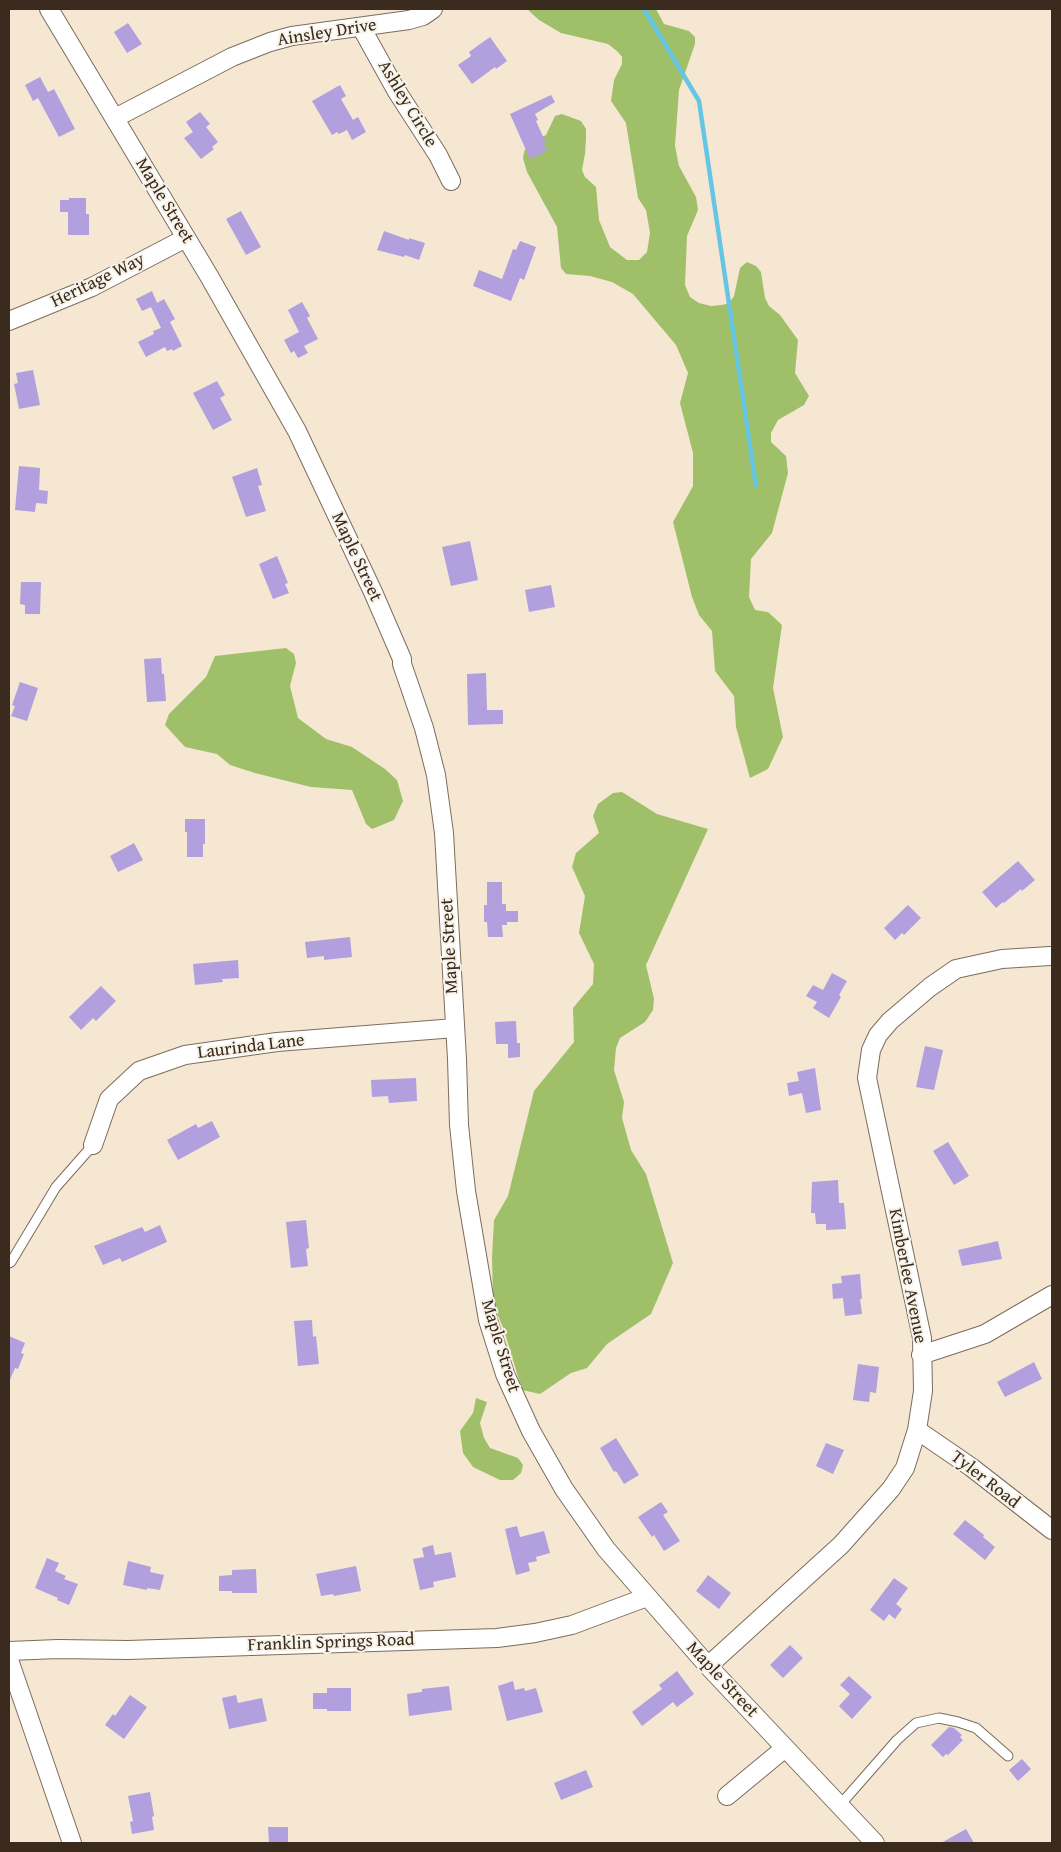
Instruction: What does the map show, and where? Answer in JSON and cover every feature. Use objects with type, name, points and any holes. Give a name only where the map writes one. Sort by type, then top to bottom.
[{"type":"street","name":"Maple Street","points":[[49,9],[209,276],[297,431],[369,583],[402,659],[402,664],[424,728],[436,775],[444,833],[459,1125],[466,1191],[488,1320],[505,1374],[531,1432],[564,1489],[606,1549],[708,1666],[875,1843]]},
{"type":"street","name":"Ainsley Drive","points":[[115,118],[232,57],[270,42],[292,36],[409,20],[423,16],[433,9]]},
{"type":"street","name":"Ashley Circle","points":[[361,27],[396,90],[438,155],[451,181]]},
{"type":"street","name":"Heritage Way","points":[[9,321],[92,287],[186,238]]},
{"type":"street","name":"Kimberlee Avenue","points":[[708,1666],[841,1545],[885,1496],[904,1468],[917,1430],[923,1391],[922,1338],[867,1078],[870,1050],[878,1035],[890,1022],[930,987],[956,969],[1002,960],[1050,956]]},
{"type":"street","name":"Laurinda Lane","points":[[93,1145],[109,1099],[139,1071],[185,1055],[277,1042],[455,1028]]},
{"type":"street","points":[[921,1355],[986,1334],[1052,1295]]},
{"type":"street","name":"Tyler Road","points":[[917,1430],[971,1467],[1052,1530]]},
{"type":"street","name":"Franklin Springs Road","points":[[9,1651],[58,1649],[138,1650],[497,1638],[535,1633],[572,1625],[647,1597]]},
{"type":"street","points":[[9,1660],[72,1843]]},
{"type":"street","points":[[727,1796],[785,1748]]},
{"type":"lane","points":[[9,1263],[56,1187],[93,1145]]},
{"type":"lane","points":[[840,1806],[897,1740],[916,1723],[939,1718],[976,1728],[1008,1756]]},
{"type":"green space","points":[[527,9],[656,9],[664,24],[689,31],[695,37],[695,44],[679,90],[675,146],[679,166],[696,197],[698,210],[687,236],[685,285],[690,297],[699,303],[711,306],[722,305],[729,303],[734,296],[740,268],[747,262],[756,266],[761,272],[765,298],[769,306],[780,315],[798,340],[795,373],[809,396],[804,405],[778,420],[771,433],[771,442],[786,456],[788,473],[772,533],[751,559],[749,597],[755,610],[768,612],[782,625],[773,688],[783,737],[768,769],[750,778],[736,727],[734,696],[715,671],[712,631],[699,615],[692,597],[673,522],[693,486],[693,453],[680,403],[688,373],[676,345],[633,294],[612,282],[590,276],[566,274],[561,268],[557,227],[527,172],[523,158],[528,144],[546,135],[555,116],[562,114],[581,121],[586,129],[582,170],[585,177],[596,187],[599,220],[610,247],[627,260],[639,260],[647,252],[650,233],[646,210],[638,198],[626,123],[611,101],[614,80],[622,64],[622,57],[608,44],[561,33],[539,20]]},
{"type":"green space","points":[[286,648],[294,654],[296,663],[290,686],[298,718],[326,739],[352,747],[385,769],[397,780],[403,801],[394,820],[372,829],[366,824],[352,790],[311,787],[230,765],[217,754],[185,747],[165,725],[169,714],[206,677],[215,656]]},
{"type":"green space","points":[[622,792],[657,814],[708,829],[646,965],[654,999],[653,1010],[645,1022],[620,1038],[616,1048],[614,1070],[624,1102],[622,1118],[631,1150],[646,1174],[673,1263],[651,1314],[607,1344],[587,1368],[571,1373],[540,1394],[522,1390],[504,1330],[493,1303],[492,1257],[494,1220],[508,1196],[534,1091],[574,1042],[573,1008],[593,984],[594,964],[579,933],[585,896],[572,867],[576,853],[599,833],[593,816],[598,804],[613,793]]},
{"type":"green space","points":[[476,1398],[487,1402],[480,1423],[484,1438],[490,1448],[518,1458],[523,1465],[521,1473],[513,1480],[500,1480],[473,1467],[463,1453],[460,1431],[473,1413]]},
{"type":"building","points":[[128,23],[142,44],[127,53],[114,32]]},
{"type":"building","points":[[490,37],[507,61],[496,69],[495,67],[472,84],[458,65],[471,56],[469,52]]},
{"type":"building","points":[[40,77],[48,92],[54,89],[75,129],[59,137],[38,98],[33,101],[25,85]]},
{"type":"building","points":[[340,85],[346,96],[341,99],[353,120],[358,117],[366,132],[352,140],[347,130],[332,135],[312,101]]},
{"type":"building","points":[[551,95],[555,102],[535,114],[538,120],[536,121],[546,143],[544,144],[547,151],[530,159],[510,114]]},
{"type":"building","points":[[200,112],[210,124],[206,127],[218,142],[212,147],[214,149],[201,159],[184,138],[193,132],[186,122]]},
{"type":"building","points":[[69,198],[86,198],[86,214],[89,214],[89,235],[68,235],[68,212],[60,212],[60,200],[69,200]]},
{"type":"building","points":[[241,211],[261,247],[246,255],[226,219]]},
{"type":"building","points":[[384,231],[409,240],[409,238],[425,243],[419,260],[405,255],[404,257],[377,250]]},
{"type":"building","points":[[520,241],[536,247],[524,280],[520,278],[511,301],[473,286],[479,270],[502,279],[513,249],[516,250]]},
{"type":"building","points":[[152,291],[157,303],[164,299],[175,319],[170,322],[182,346],[173,351],[172,349],[167,351],[165,347],[146,357],[138,342],[154,334],[153,331],[161,328],[151,307],[142,311],[136,299]]},
{"type":"building","points":[[302,302],[310,316],[307,318],[318,339],[304,346],[308,353],[298,358],[294,351],[291,353],[284,340],[299,332],[288,310]]},
{"type":"building","points":[[33,370],[40,405],[19,409],[14,384],[18,383],[16,373]]},
{"type":"building","points":[[217,381],[225,395],[220,398],[232,420],[213,430],[193,393]]},
{"type":"building","points":[[19,466],[40,468],[39,490],[48,491],[47,504],[36,503],[35,512],[15,510]]},
{"type":"building","points":[[257,468],[262,485],[258,486],[266,511],[246,517],[232,477]]},
{"type":"building","points":[[470,541],[478,580],[451,586],[442,547]]},
{"type":"building","points":[[277,556],[288,583],[285,584],[289,593],[273,599],[259,564]]},
{"type":"building","points":[[21,582],[41,582],[40,614],[25,614],[25,605],[20,604]]},
{"type":"building","points":[[551,585],[555,607],[529,612],[525,590]]},
{"type":"building","points":[[161,658],[166,701],[147,702],[144,659]]},
{"type":"building","points":[[486,673],[487,710],[503,710],[503,724],[468,725],[467,674]]},
{"type":"building","points":[[20,682],[38,688],[27,721],[11,716],[15,706],[12,705]]},
{"type":"building","points":[[185,819],[205,819],[203,857],[187,857]]},
{"type":"building","points":[[134,843],[143,860],[118,872],[110,856]]},
{"type":"building","points":[[1018,861],[1035,880],[996,908],[982,892]]},
{"type":"building","points":[[487,882],[502,882],[502,904],[506,904],[506,911],[518,911],[518,922],[507,922],[507,925],[502,925],[503,937],[488,937],[487,922],[484,922],[484,905],[487,905]]},
{"type":"building","points":[[908,905],[921,918],[904,935],[902,933],[895,940],[884,928]]},
{"type":"building","points":[[350,937],[352,957],[324,960],[324,956],[307,958],[305,942]]},
{"type":"building","points":[[238,960],[239,978],[222,979],[223,982],[195,985],[193,964]]},
{"type":"building","points":[[832,973],[847,981],[839,995],[841,997],[829,1018],[813,1008],[817,1002],[806,996],[813,985],[823,990]]},
{"type":"building","points":[[101,986],[116,1001],[96,1021],[93,1018],[81,1030],[69,1017]]},
{"type":"building","points":[[516,1021],[517,1043],[520,1043],[520,1057],[508,1058],[508,1044],[496,1044],[495,1022]]},
{"type":"building","points":[[925,1046],[943,1050],[934,1090],[916,1087]]},
{"type":"building","points":[[815,1068],[821,1110],[806,1113],[802,1093],[789,1096],[787,1083],[799,1081],[797,1072]]},
{"type":"building","points":[[416,1078],[417,1101],[389,1103],[388,1096],[372,1097],[371,1080]]},
{"type":"building","points":[[212,1121],[220,1137],[178,1160],[167,1140],[196,1124],[198,1128]]},
{"type":"building","points":[[948,1142],[969,1176],[954,1185],[933,1151]]},
{"type":"building","points":[[838,1180],[839,1203],[844,1203],[846,1229],[826,1230],[826,1224],[816,1224],[815,1213],[811,1213],[812,1182]]},
{"type":"building","points":[[306,1220],[309,1248],[306,1249],[308,1266],[291,1268],[286,1222]]},
{"type":"building","points":[[160,1225],[167,1242],[122,1262],[120,1258],[103,1265],[94,1246],[142,1227],[145,1232]]},
{"type":"building","points":[[998,1241],[1002,1259],[962,1266],[958,1250]]},
{"type":"building","points":[[860,1274],[862,1314],[845,1316],[843,1298],[833,1299],[832,1284],[842,1283],[841,1276]]},
{"type":"building","points":[[312,1320],[313,1337],[316,1336],[319,1364],[298,1366],[294,1321]]},
{"type":"building","points":[[9,1336],[25,1343],[21,1353],[24,1354],[18,1369],[15,1368],[9,1382]]},
{"type":"building","points":[[1034,1362],[1042,1379],[1005,1397],[997,1382]]},
{"type":"building","points":[[858,1364],[879,1367],[876,1393],[870,1392],[869,1402],[853,1400]]},
{"type":"building","points":[[616,1438],[639,1475],[624,1484],[616,1471],[614,1472],[600,1448]]},
{"type":"building","points":[[826,1443],[844,1450],[833,1474],[816,1466]]},
{"type":"building","points":[[661,1502],[668,1512],[663,1515],[680,1541],[664,1551],[654,1535],[652,1537],[638,1517]]},
{"type":"building","points":[[965,1520],[984,1535],[983,1537],[995,1547],[985,1560],[953,1534]]},
{"type":"building","points":[[517,1526],[520,1537],[544,1531],[550,1553],[536,1557],[537,1561],[528,1563],[530,1571],[516,1575],[505,1529]]},
{"type":"building","points":[[433,1545],[435,1555],[451,1552],[456,1577],[433,1582],[434,1587],[420,1590],[413,1559],[424,1557],[422,1548]]},
{"type":"building","points":[[47,1558],[59,1563],[55,1571],[66,1576],[64,1579],[78,1584],[69,1605],[35,1588]]},
{"type":"building","points":[[128,1561],[151,1567],[150,1572],[164,1575],[160,1590],[147,1588],[147,1590],[123,1585]]},
{"type":"building","points":[[356,1566],[361,1591],[334,1596],[333,1594],[321,1596],[316,1574]]},
{"type":"building","points":[[256,1569],[257,1593],[219,1591],[219,1576],[232,1575],[232,1570]]},
{"type":"building","points":[[708,1575],[731,1593],[719,1609],[696,1591]]},
{"type":"building","points":[[894,1578],[908,1588],[896,1604],[902,1609],[895,1619],[889,1614],[884,1621],[870,1610]]},
{"type":"building","points":[[790,1645],[803,1658],[783,1678],[770,1665]]},
{"type":"building","points":[[677,1671],[694,1694],[677,1707],[673,1702],[642,1726],[632,1712],[662,1689],[659,1685]]},
{"type":"building","points":[[849,1676],[872,1697],[852,1719],[839,1706],[850,1694],[840,1685]]},
{"type":"building","points":[[513,1681],[515,1690],[524,1688],[525,1691],[536,1688],[543,1712],[507,1721],[498,1686]]},
{"type":"building","points":[[449,1686],[452,1710],[409,1716],[407,1694],[422,1692],[422,1689]]},
{"type":"building","points":[[327,1688],[351,1688],[351,1711],[313,1709],[313,1693],[327,1693]]},
{"type":"building","points":[[130,1695],[147,1707],[124,1739],[105,1725],[113,1714],[115,1716]]},
{"type":"building","points":[[236,1695],[238,1703],[262,1698],[267,1721],[229,1729],[222,1698]]},
{"type":"building","points":[[949,1727],[954,1728],[962,1735],[960,1737],[963,1740],[948,1755],[946,1754],[943,1757],[931,1745]]},
{"type":"building","points":[[1022,1759],[1031,1769],[1018,1781],[1009,1770]]},
{"type":"building","points":[[586,1770],[593,1787],[561,1800],[554,1783]]},
{"type":"building","points":[[150,1792],[154,1830],[132,1834],[130,1822],[133,1821],[128,1796]]},
{"type":"building","points":[[268,1827],[288,1827],[288,1843],[269,1843]]},
{"type":"building","points":[[966,1829],[974,1843],[941,1843]]},
{"type":"waterway","points":[[644,9],[699,101],[756,486]]}]
